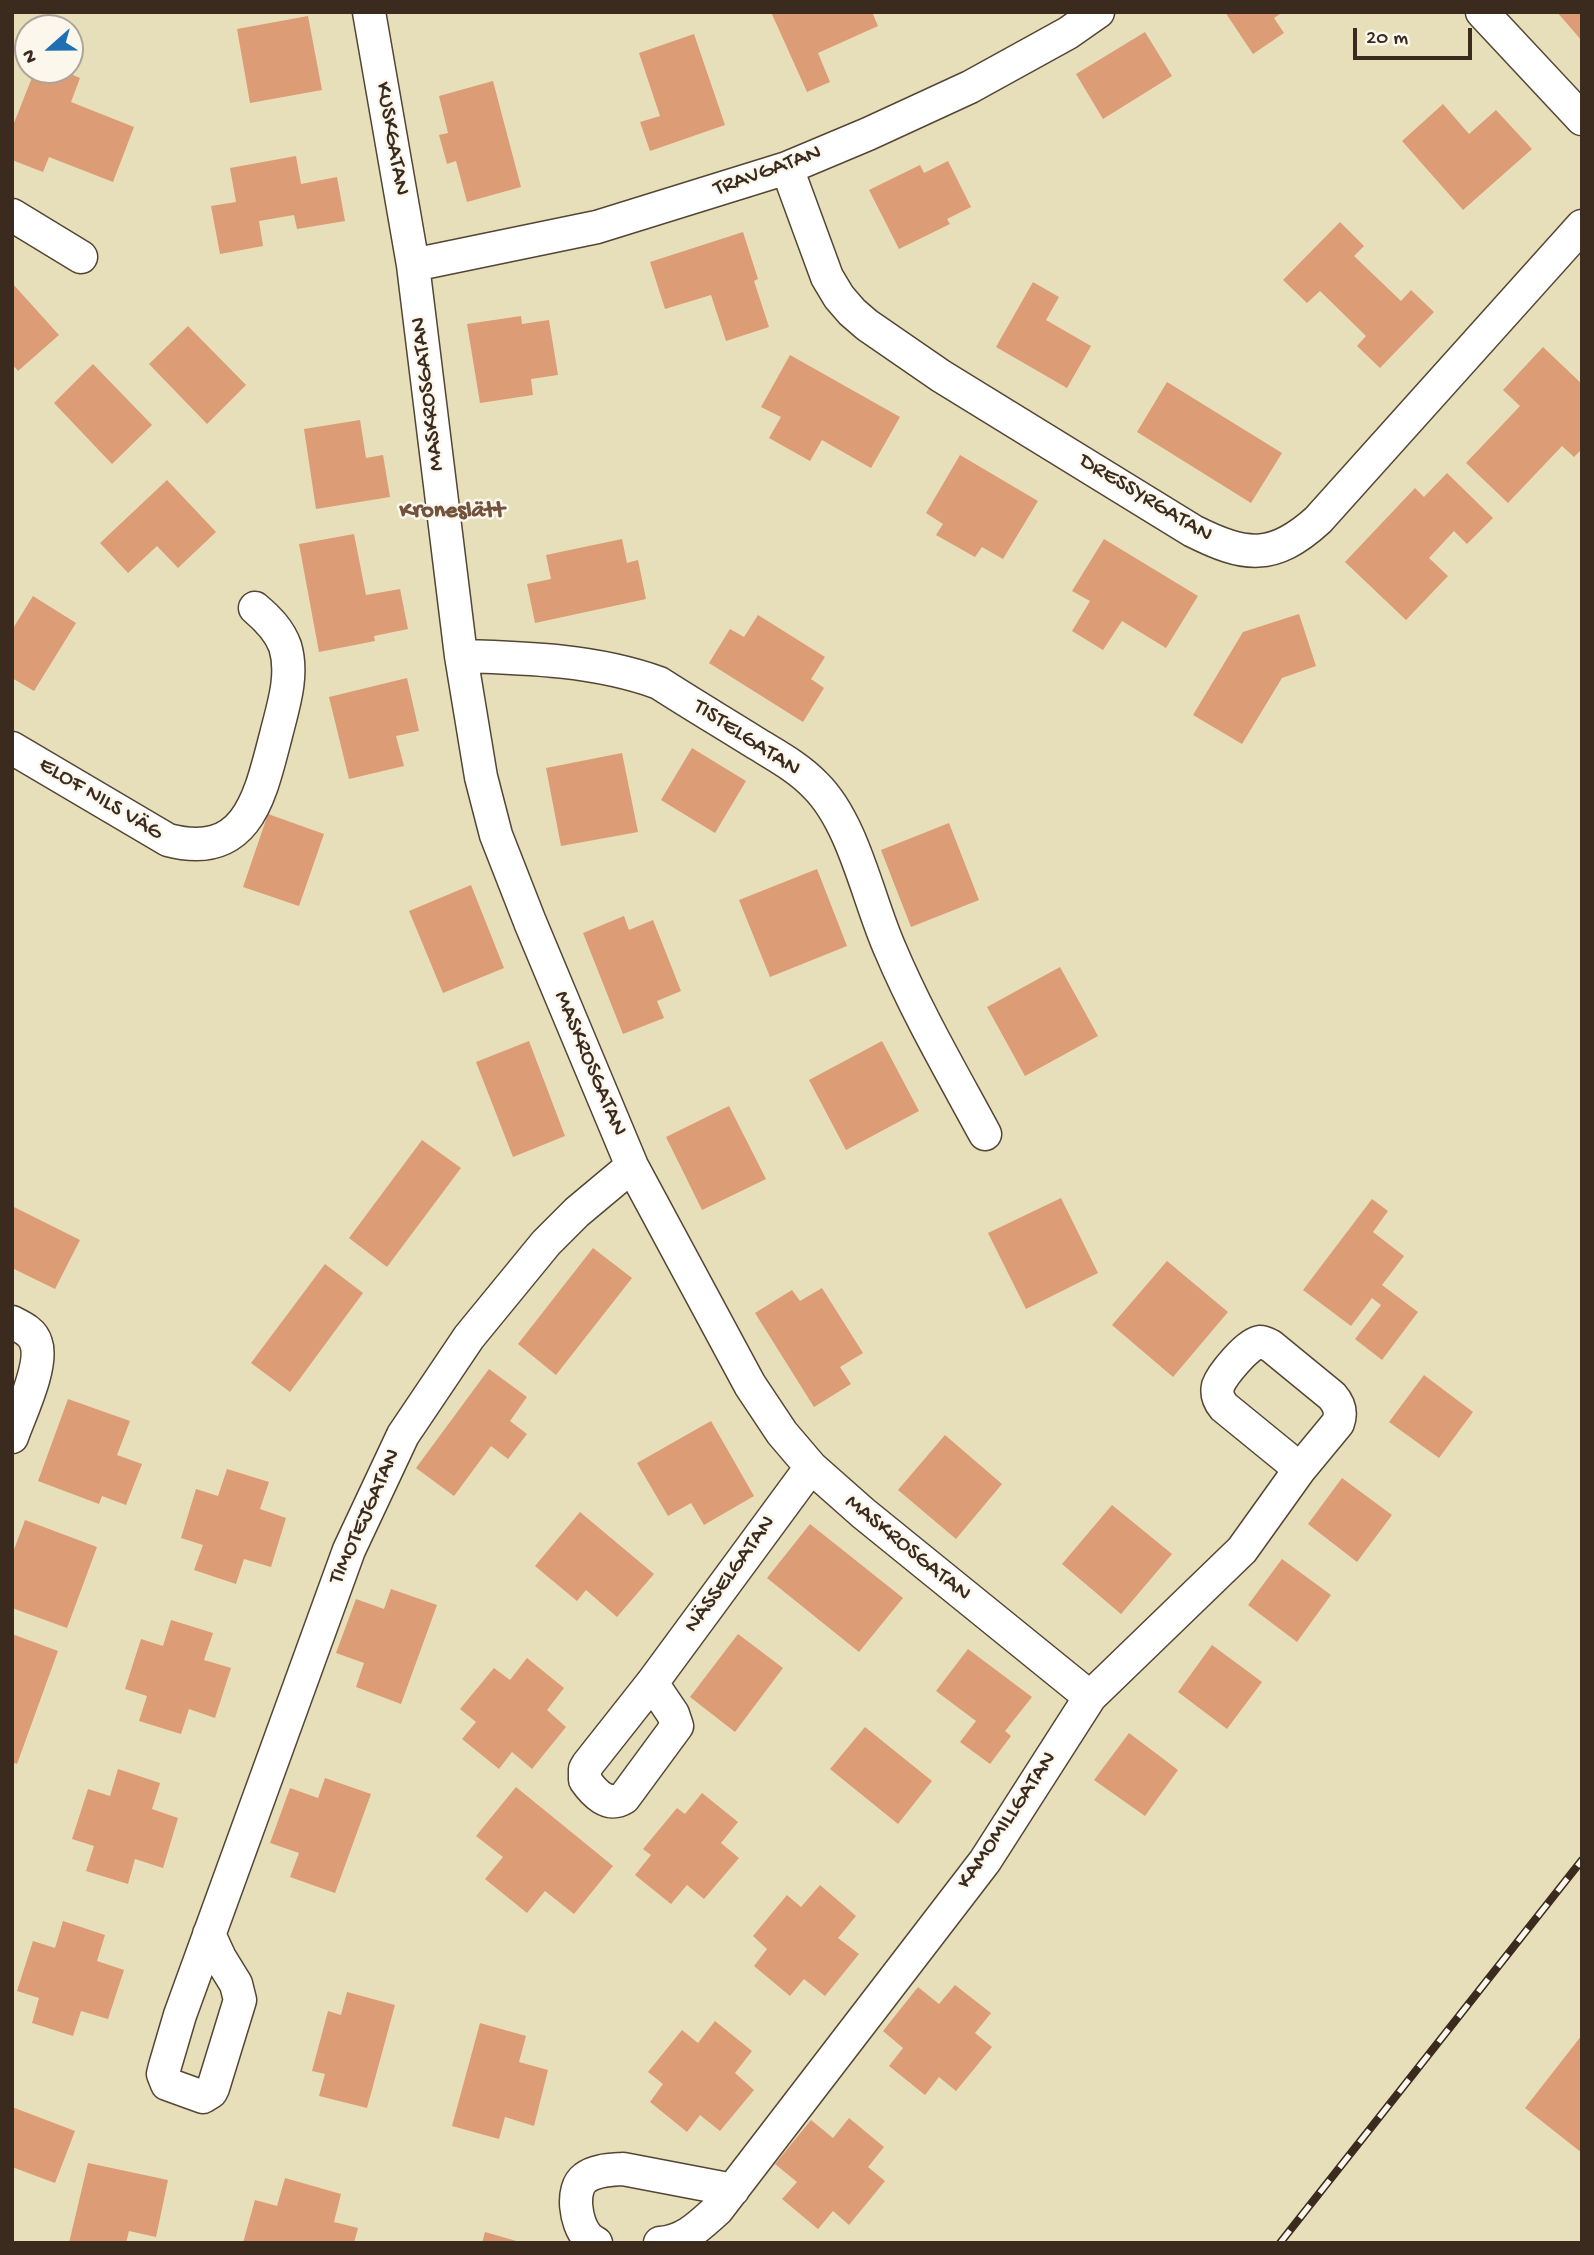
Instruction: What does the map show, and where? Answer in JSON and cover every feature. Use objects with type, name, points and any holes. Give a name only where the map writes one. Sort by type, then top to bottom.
[{"type":"street","name":"KUSKGATAN","points":[[369,12],[413,265]]},
{"type":"street","name":"TRAVGATAN","points":[[413,265],[597,227],[787,168],[970,87],[1068,33],[1098,12]]},
{"type":"street","points":[[1482,12],[1582,118]]},
{"type":"street","name":"DRESSYRGATAN","points":[[787,168],[827,277],[839,297],[867,325],[941,376],[1193,531],[1223,546],[1243,551],[1263,551],[1279,546],[1305,532],[1318,520],[1582,226]]},
{"type":"street","points":[[12,215],[81,257]]},
{"type":"street","name":"MASKROSGATAN","points":[[413,265],[461,656],[481,777],[496,835],[632,1166],[750,1385],[782,1433],[811,1467],[863,1513],[1090,1697]]},
{"type":"street","name":"ELOF NILS VÄG","points":[[12,748],[167,840],[187,845],[205,845],[226,837],[243,824],[258,800],[286,695],[288,671],[285,648],[277,629],[256,608]]},
{"type":"street","name":"TISTELGATAN","points":[[461,656],[544,659],[637,675],[659,683],[794,767],[816,785],[846,834],[888,947],[914,1003],[985,1134]]},
{"type":"street","name":"TIMOTEJGATAN","points":[[209,1934],[349,1550],[403,1434],[469,1337],[546,1243],[577,1212],[632,1166]]},
{"type":"street","points":[[12,1437],[37,1366],[38,1352],[24,1331]]},
{"type":"street","name":"NÄSSELGATAN","points":[[652,1683],[811,1467]]},
{"type":"street","name":"KAMOMILLGATAN","points":[[660,2243],[672,2242],[690,2235],[717,2210],[985,1861],[1090,1697],[1242,1550],[1300,1469]]},
{"type":"street","points":[[596,2243],[587,2237],[578,2215],[578,2188],[586,2176],[623,2169],[733,2190]]},
{"type":"building","points":[[771,12],[872,12],[878,26],[818,53],[830,82],[807,92]]},
{"type":"building","points":[[1225,12],[1283,12],[1274,18],[1284,33],[1253,54]]},
{"type":"building","points":[[1557,12],[1582,12],[1582,41]]},
{"type":"building","points":[[308,16],[322,90],[250,103],[237,29]]},
{"type":"building","points":[[1145,32],[1172,76],[1103,119],[1076,74]]},
{"type":"building","points":[[694,34],[725,125],[650,151],[640,122],[660,116],[639,53]]},
{"type":"building","points":[[493,81],[521,187],[467,202],[456,161],[447,164],[439,135],[448,133],[439,96]]},
{"type":"building","points":[[29,84],[78,84],[71,102],[134,127],[113,182],[49,157],[43,172],[12,160],[12,128]]},
{"type":"building","points":[[1443,104],[1469,134],[1496,110],[1532,149],[1463,210],[1402,141]]},
{"type":"building","points":[[296,156],[301,184],[337,177],[345,221],[297,229],[294,215],[259,221],[263,246],[220,254],[211,206],[236,202],[230,168]]},
{"type":"building","points":[[948,161],[971,207],[947,219],[950,224],[899,249],[869,190],[920,165],[924,173]]},
{"type":"building","points":[[1340,222],[1364,246],[1354,256],[1401,301],[1411,290],[1434,312],[1380,368],[1357,346],[1366,336],[1320,291],[1307,303],[1283,280]]},
{"type":"building","points":[[743,232],[758,279],[754,281],[769,327],[726,341],[711,295],[665,309],[650,262]]},
{"type":"building","points":[[1033,282],[1059,297],[1046,320],[1091,346],[1067,388],[996,347]]},
{"type":"building","points":[[12,283],[59,335],[18,371],[12,364]]},
{"type":"building","points":[[521,316],[522,324],[549,320],[558,375],[531,379],[533,395],[480,403],[467,324]]},
{"type":"building","points":[[188,326],[246,385],[207,424],[149,364]]},
{"type":"building","points":[[1543,347],[1582,384],[1582,449],[1574,457],[1562,446],[1508,503],[1466,463],[1520,406],[1503,390]]},
{"type":"building","points":[[790,355],[900,417],[871,468],[822,440],[810,461],[769,438],[781,417],[761,407]]},
{"type":"building","points":[[93,364],[152,425],[112,464],[54,403]]},
{"type":"building","points":[[1167,382],[1282,453],[1251,503],[1137,432]]},
{"type":"building","points":[[360,420],[366,458],[383,455],[390,497],[316,509],[304,429]]},
{"type":"building","points":[[960,455],[1038,501],[1003,559],[982,547],[975,557],[936,535],[943,524],[926,513]]},
{"type":"building","points":[[1447,473],[1493,518],[1467,544],[1454,531],[1429,558],[1448,576],[1406,620],[1345,562],[1415,488],[1424,497]]},
{"type":"building","points":[[167,480],[216,532],[178,568],[157,546],[128,573],[100,543]]},
{"type":"building","points":[[354,534],[366,595],[400,589],[408,629],[374,636],[375,641],[319,652],[299,544]]},
{"type":"building","points":[[622,539],[627,563],[638,560],[646,599],[535,623],[527,584],[551,579],[546,555]]},
{"type":"building","points":[[1104,539],[1198,596],[1166,648],[1122,621],[1103,650],[1072,631],[1090,601],[1072,591]]},
{"type":"building","points":[[33,596],[76,623],[34,691],[12,678],[12,630]]},
{"type":"building","points":[[1299,614],[1316,666],[1282,678],[1242,744],[1193,715],[1243,632]]},
{"type":"building","points":[[758,615],[825,657],[811,679],[824,688],[803,722],[709,663],[730,629],[744,637]]},
{"type":"building","points":[[407,678],[419,731],[396,736],[404,766],[349,779],[329,697]]},
{"type":"building","points":[[692,748],[746,781],[715,833],[661,800]]},
{"type":"building","points":[[622,753],[638,832],[561,846],[546,768]]},
{"type":"building","points":[[268,814],[324,834],[299,906],[243,887]]},
{"type":"building","points":[[949,823],[979,900],[911,927],[881,850]]},
{"type":"building","points":[[817,869],[847,946],[770,977],[739,900]]},
{"type":"building","points":[[471,885],[504,968],[443,993],[409,911]]},
{"type":"building","points":[[624,916],[629,930],[653,920],[681,991],[657,1001],[664,1018],[623,1034],[583,933]]},
{"type":"building","points":[[1060,967],[1098,1036],[1025,1076],[987,1007]]},
{"type":"building","points":[[529,1041],[565,1136],[513,1157],[476,1062]]},
{"type":"building","points":[[882,1041],[919,1111],[846,1150],[809,1080]]},
{"type":"building","points":[[729,1106],[766,1179],[702,1210],[666,1137]]},
{"type":"building","points":[[422,1140],[461,1168],[387,1267],[349,1238]]},
{"type":"building","points":[[1061,1198],[1098,1273],[1026,1309],[988,1233]]},
{"type":"building","points":[[1372,1199],[1388,1211],[1373,1232],[1404,1256],[1382,1285],[1418,1312],[1382,1360],[1355,1339],[1381,1305],[1372,1298],[1351,1326],[1303,1290]]},
{"type":"building","points":[[12,1206],[80,1240],[55,1289],[12,1268]]},
{"type":"building","points":[[593,1248],[632,1278],[556,1375],[518,1344]]},
{"type":"building","points":[[1167,1261],[1228,1312],[1173,1377],[1112,1325]]},
{"type":"building","points":[[325,1264],[363,1293],[290,1392],[251,1363]]},
{"type":"building","points":[[822,1288],[863,1353],[840,1367],[851,1384],[814,1407],[755,1313],[792,1290],[800,1301]]},
{"type":"building","points":[[489,1369],[527,1397],[510,1421],[527,1434],[508,1459],[491,1446],[454,1496],[416,1468]]},
{"type":"building","points":[[1424,1375],[1473,1412],[1439,1458],[1389,1422]]},
{"type":"building","points":[[68,1399],[130,1421],[117,1455],[142,1464],[126,1505],[102,1496],[99,1504],[38,1481]]},
{"type":"building","points":[[711,1421],[754,1496],[704,1525],[691,1503],[668,1516],[637,1463]]},
{"type":"building","points":[[945,1435],[1002,1484],[956,1539],[898,1490]]},
{"type":"building","points":[[227,1469],[269,1482],[260,1509],[286,1518],[271,1567],[244,1559],[236,1584],[194,1570],[203,1545],[181,1538],[196,1489],[218,1496]]},
{"type":"building","points":[[1342,1478],[1392,1515],[1357,1562],[1308,1524]]},
{"type":"building","points":[[1112,1505],[1172,1554],[1121,1614],[1062,1564]]},
{"type":"building","points":[[580,1512],[654,1574],[617,1617],[586,1590],[577,1601],[535,1566]]},
{"type":"building","points":[[25,1520],[97,1547],[67,1628],[12,1608],[12,1555]]},
{"type":"building","points":[[810,1524],[903,1598],[859,1652],[767,1578]]},
{"type":"building","points":[[1282,1559],[1331,1595],[1297,1642],[1248,1605]]},
{"type":"building","points":[[391,1589],[437,1605],[401,1704],[356,1687],[364,1663],[336,1653],[356,1599],[384,1609]]},
{"type":"building","points":[[171,1620],[213,1633],[204,1660],[231,1668],[215,1718],[189,1709],[181,1734],[139,1721],[147,1696],[125,1689],[141,1639],[163,1646]]},
{"type":"building","points":[[12,1634],[58,1651],[17,1764],[12,1762]]},
{"type":"building","points":[[738,1634],[783,1668],[735,1732],[690,1697]]},
{"type":"building","points":[[1212,1645],[1262,1682],[1227,1729],[1178,1692]]},
{"type":"building","points":[[968,1649],[1032,1697],[1005,1731],[1011,1736],[990,1764],[960,1742],[976,1721],[936,1691]]},
{"type":"building","points":[[527,1658],[564,1688],[547,1710],[566,1727],[532,1769],[512,1752],[499,1769],[462,1739],[476,1722],[460,1709],[494,1668],[510,1680]]},
{"type":"building","points":[[865,1727],[932,1781],[898,1824],[830,1769]]},
{"type":"building","points":[[1129,1733],[1178,1770],[1145,1816],[1094,1780]]},
{"type":"building","points":[[118,1769],[160,1783],[152,1809],[178,1818],[163,1868],[135,1859],[128,1884],[86,1871],[94,1846],[72,1839],[88,1789],[110,1796]]},
{"type":"building","points":[[325,1778],[371,1794],[335,1893],[290,1877],[299,1853],[270,1843],[290,1788],[318,1798]]},
{"type":"building","points":[[516,1787],[613,1866],[574,1914],[545,1891],[527,1913],[485,1879],[503,1857],[476,1836]]},
{"type":"building","points":[[702,1793],[738,1822],[721,1843],[739,1858],[704,1899],[687,1885],[671,1904],[635,1875],[651,1855],[643,1849],[677,1808],[685,1814]]},
{"type":"building","points":[[820,1885],[856,1916],[838,1938],[859,1954],[825,1996],[804,1979],[790,1996],[754,1966],[767,1949],[753,1936],[787,1895],[801,1907]]},
{"type":"building","points":[[63,1921],[105,1935],[97,1961],[124,1970],[108,2019],[81,2011],[73,2036],[32,2023],[39,1998],[17,1991],[33,1941],[55,1948]]},
{"type":"building","points":[[955,1985],[991,2013],[975,2033],[992,2047],[956,2091],[939,2077],[925,2095],[889,2066],[903,2048],[883,2031],[918,1987],[939,2004]]},
{"type":"building","points":[[347,1992],[395,2005],[367,2108],[319,2096],[325,2074],[312,2071],[328,2011],[341,2015]]},
{"type":"building","points":[[715,2021],[752,2051],[735,2073],[754,2090],[720,2131],[700,2115],[687,2132],[650,2102],[663,2084],[648,2072],[682,2030],[698,2043]]},
{"type":"building","points":[[480,2023],[526,2036],[519,2062],[548,2070],[534,2126],[505,2117],[499,2139],[452,2126]]},
{"type":"building","points":[[1582,2035],[1582,2153],[1525,2108]]},
{"type":"building","points":[[12,2107],[75,2131],[55,2183],[12,2167]]},
{"type":"building","points":[[849,2118],[884,2147],[868,2167],[885,2181],[849,2225],[833,2211],[818,2229],[782,2199],[797,2182],[775,2164],[811,2120],[833,2138]]},
{"type":"building","points":[[88,2163],[168,2180],[156,2237],[129,2231],[126,2243],[69,2243]]},
{"type":"building","points":[[285,2178],[341,2194],[334,2222],[358,2228],[354,2243],[243,2243],[255,2200],[277,2206]]},
{"type":"building","points":[[485,2232],[520,2242],[520,2243],[482,2243]]},
{"type":"railway","points":[[1280,2243],[1582,1860]]},
{"type":"district","name":"Kroneslätt","points":[[452,512]]}]
